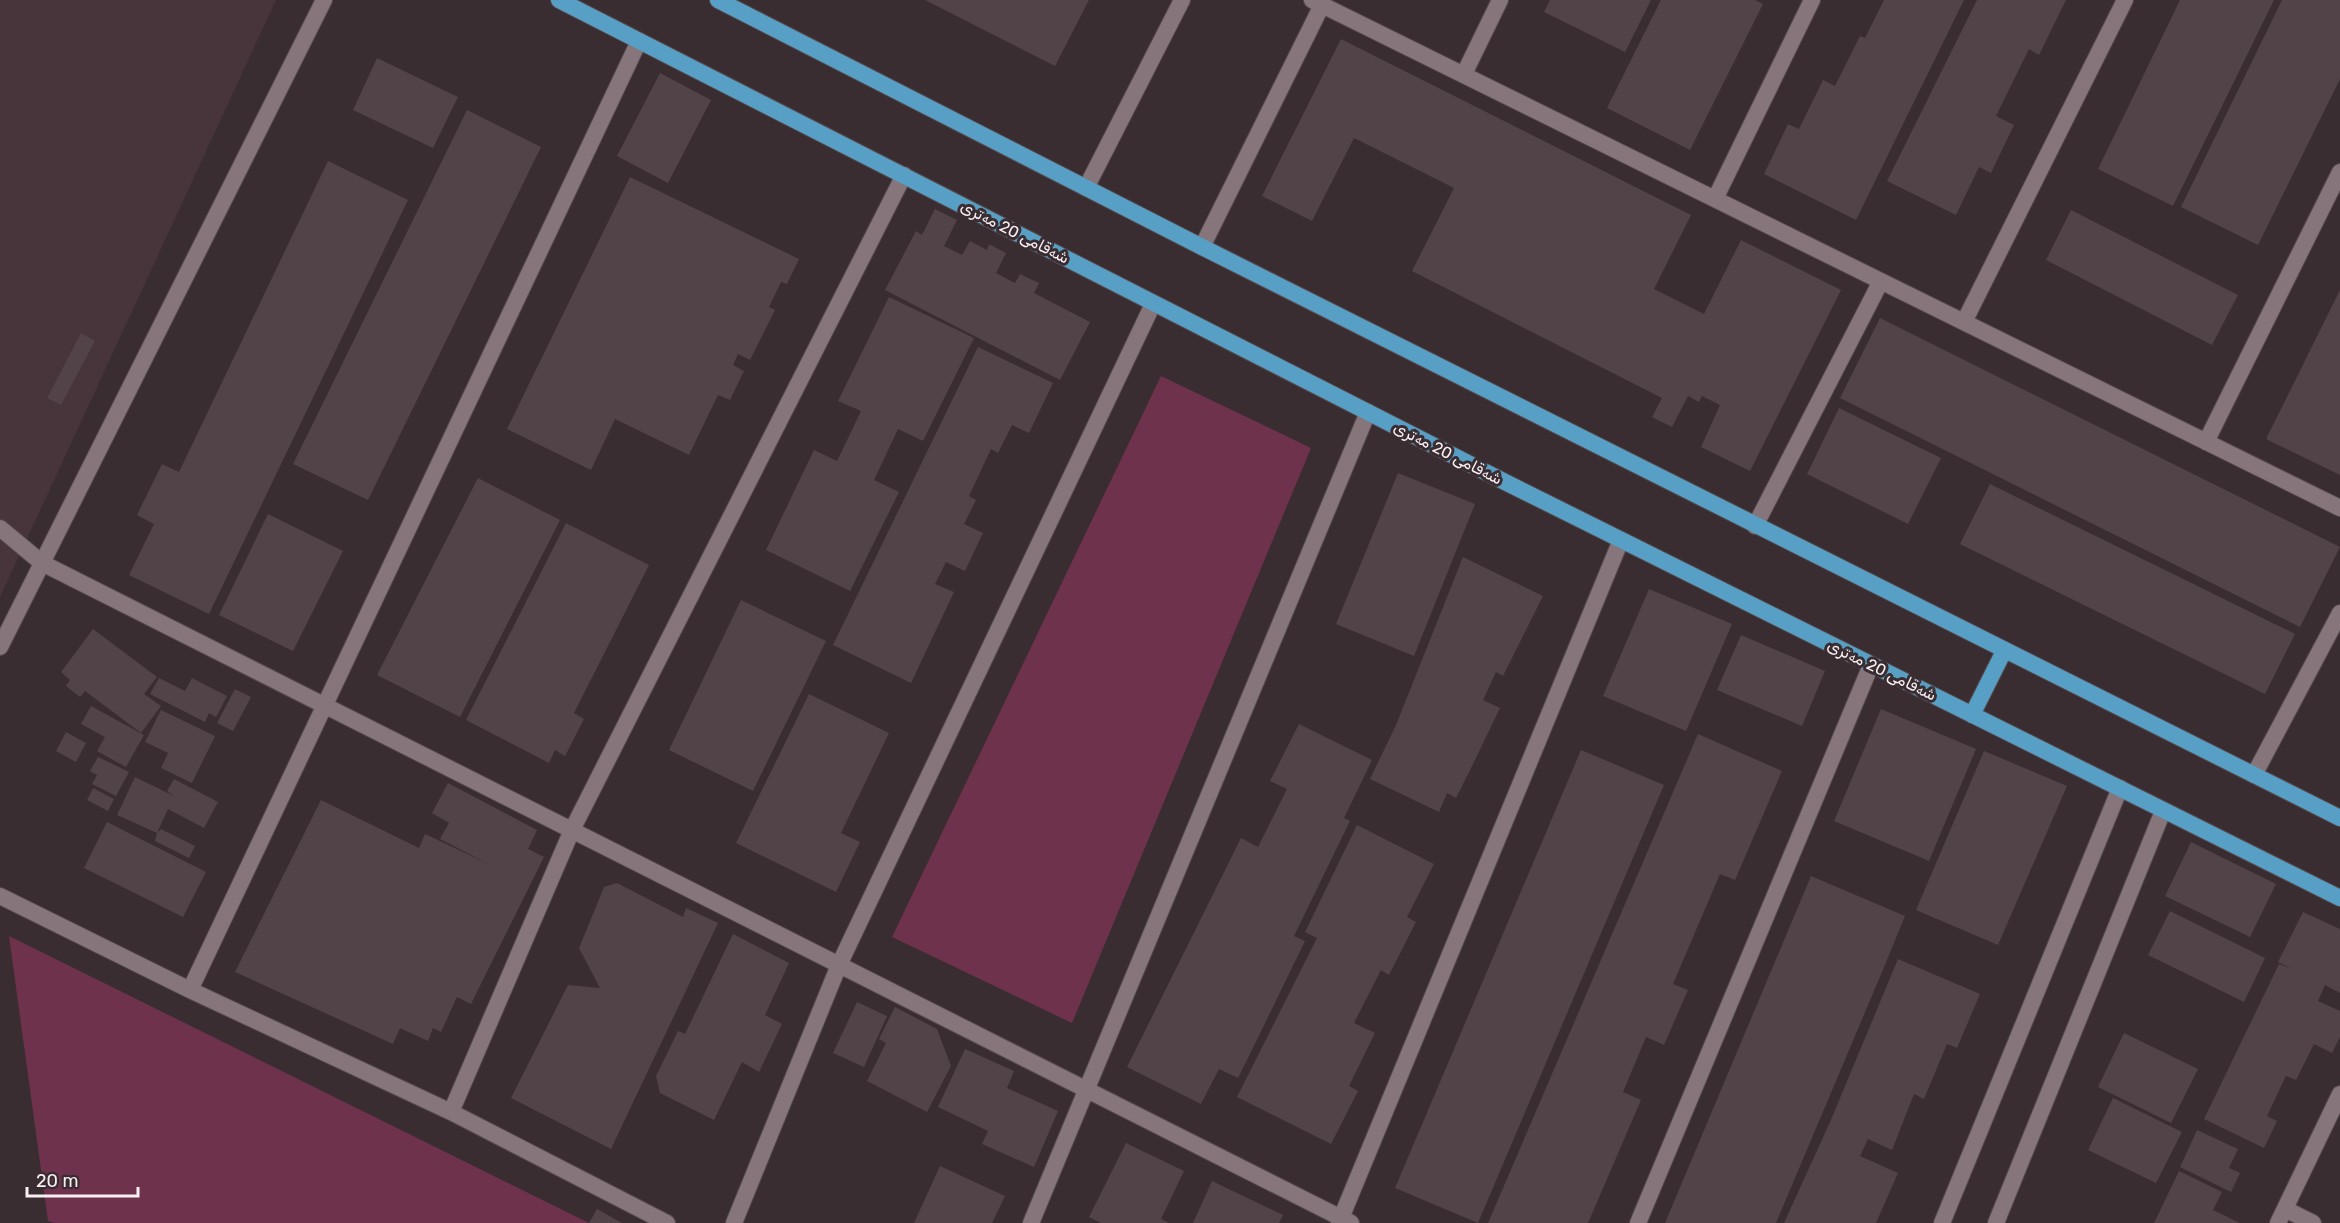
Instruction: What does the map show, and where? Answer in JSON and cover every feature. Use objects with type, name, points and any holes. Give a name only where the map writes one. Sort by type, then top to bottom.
[{"type":"main road","name":"شەقامی 20 مەتری","points":[[559,0],[1621,540],[2340,898]]},
{"type":"main road","points":[[717,0],[1755,526],[2340,818]]},
{"type":"main road","points":[[1972,715],[2004,651]]},
{"type":"street","points":[[0,647],[324,0]]},
{"type":"street","points":[[1086,188],[1182,0]]},
{"type":"street","points":[[1464,74],[1500,0]]},
{"type":"street","points":[[1716,199],[1812,0]]},
{"type":"street","points":[[1964,322],[2125,0]]},
{"type":"street","points":[[1202,247],[1317,3],[2340,508]]},
{"type":"street","points":[[190,990],[639,41]]},
{"type":"street","points":[[2206,442],[2340,172]]},
{"type":"street","points":[[451,1112],[572,830],[903,175]]},
{"type":"street","points":[[1755,526],[1881,281]]},
{"type":"street","points":[[734,1223],[839,965],[1153,304]]},
{"type":"street","points":[[1031,1223],[1368,412]]},
{"type":"street","points":[[0,528],[42,563],[1344,1221],[1621,540]]},
{"type":"street","points":[[2254,775],[2340,613]]},
{"type":"street","points":[[1638,1223],[1871,665]]},
{"type":"street","points":[[1942,1223],[2120,788]]},
{"type":"street","points":[[1996,1223],[2163,811]]},
{"type":"street","points":[[0,896],[190,990],[451,1112],[667,1223]]},
{"type":"street","points":[[2313,1223],[2281,1216],[2340,1094]]},
{"type":"shaded area","points":[[0,0],[276,0],[0,597]]},
{"type":"shaded area","points":[[1161,376],[1311,448],[1072,1023],[892,937]]},
{"type":"shaded area","points":[[9,936],[589,1223],[54,1223],[48,1221]]},
{"type":"building","points":[[925,0],[1089,0],[1055,66]]},
{"type":"building","points":[[1550,0],[1651,0],[1625,52],[1544,12]]},
{"type":"building","points":[[1661,0],[1755,0],[1763,4],[1690,150],[1607,108]]},
{"type":"building","points":[[1884,0],[1964,0],[1856,220],[1764,174],[1788,124],[1799,129],[1823,80],[1835,86],[1860,36],[1865,38]]},
{"type":"building","points":[[1977,0],[2066,0],[2039,55],[2029,49],[1996,116],[2014,125],[1991,173],[1979,167],[1956,215],[1887,181]]},
{"type":"building","points":[[2180,0],[2274,0],[2173,206],[2098,169]]},
{"type":"building","points":[[2282,0],[2340,0],[2340,79],[2258,245],[2181,207]]},
{"type":"building","points":[[1341,39],[1691,215],[1654,289],[1704,314],[1741,240],[1841,290],[1750,471],[1701,447],[1720,405],[1702,396],[1699,402],[1688,396],[1672,427],[1652,417],[1662,398],[1412,271],[1454,188],[1354,138],[1312,221],[1262,196]]},
{"type":"building","points":[[377,58],[458,97],[433,148],[353,110]]},
{"type":"building","points":[[660,73],[711,100],[668,183],[617,156]]},
{"type":"building","points":[[467,110],[541,147],[368,500],[293,464]]},
{"type":"building","points":[[328,161],[408,200],[209,614],[129,575],[154,524],[137,515],[162,464],[179,472]]},
{"type":"building","points":[[630,177],[799,259],[787,284],[781,282],[769,307],[775,310],[750,360],[738,354],[733,365],[744,371],[730,400],[718,395],[689,455],[615,419],[591,470],[507,429]]},
{"type":"building","points":[[935,209],[957,220],[944,246],[962,255],[970,241],[987,250],[989,244],[1006,253],[996,273],[1015,283],[1020,274],[1039,283],[1034,293],[1090,322],[1060,380],[885,290],[916,231],[922,235]]},
{"type":"building","points":[[2071,210],[2238,295],[2212,345],[2046,260]]},
{"type":"building","points":[[2340,290],[2340,475],[2266,439]]},
{"type":"building","points":[[889,297],[974,338],[923,441],[898,429],[874,480],[899,492],[850,591],[766,550],[814,450],[837,461],[861,411],[838,401]]},
{"type":"building","points":[[1880,318],[2340,547],[2300,627],[1840,398]]},
{"type":"building","points":[[81,333],[95,341],[61,405],[47,398]]},
{"type":"building","points":[[978,347],[1053,383],[1029,433],[1012,425],[998,453],[991,449],[969,496],[976,500],[964,524],[983,533],[965,571],[946,562],[935,584],[954,592],[911,683],[833,645]]},
{"type":"building","points":[[1839,408],[1941,458],[1908,524],[1807,474]]},
{"type":"building","points":[[1398,473],[1475,504],[1414,656],[1336,624]]},
{"type":"building","points":[[478,478],[560,520],[460,717],[377,675]]},
{"type":"building","points":[[1990,484],[2295,634],[2265,694],[1960,544]]},
{"type":"building","points":[[268,514],[343,551],[293,651],[219,615]]},
{"type":"building","points":[[566,523],[649,565],[574,713],[584,719],[565,756],[555,750],[549,763],[466,720]]},
{"type":"building","points":[[1463,557],[1543,596],[1503,676],[1496,672],[1483,700],[1500,708],[1456,798],[1447,793],[1439,812],[1370,779],[1396,725]]},
{"type":"building","points":[[1649,589],[1732,624],[1686,731],[1603,696]]},
{"type":"building","points":[[741,600],[826,641],[753,791],[669,750]]},
{"type":"building","points":[[93,629],[157,677],[144,694],[161,706],[141,733],[85,691],[80,697],[66,686],[70,680],[61,672]]},
{"type":"building","points":[[1741,635],[1825,671],[1802,726],[1717,690]]},
{"type":"building","points":[[159,678],[185,691],[192,678],[227,696],[216,717],[209,713],[205,722],[150,694]]},
{"type":"building","points":[[235,689],[251,697],[233,731],[217,723]]},
{"type":"building","points":[[809,694],[889,733],[841,833],[860,842],[836,892],[736,843]]},
{"type":"building","points":[[91,706],[144,735],[126,767],[97,751],[105,737],[81,724]]},
{"type":"building","points":[[1881,709],[1976,749],[1929,861],[1834,821]]},
{"type":"building","points":[[161,710],[215,736],[192,783],[161,768],[168,753],[145,742]]},
{"type":"building","points":[[1299,724],[1372,760],[1344,818],[1350,821],[1294,936],[1305,941],[1249,1056],[1238,1078],[1219,1069],[1201,1104],[1127,1067],[1241,838],[1258,847],[1287,789],[1270,781]]},
{"type":"building","points":[[66,732],[86,743],[76,762],[56,751]]},
{"type":"building","points":[[1698,734],[1782,771],[1735,880],[1720,874],[1673,984],[1688,990],[1664,1045],[1646,1037],[1623,1092],[1641,1100],[1588,1223],[1488,1223]]},
{"type":"building","points":[[1581,750],[1664,785],[1478,1223],[1395,1188]]},
{"type":"building","points":[[1984,751],[2067,786],[1998,945],[1916,910]]},
{"type":"building","points":[[98,757],[129,772],[116,796],[92,784],[97,775],[90,771]]},
{"type":"building","points":[[135,777],[174,796],[167,791],[174,779],[218,802],[204,828],[168,809],[157,833],[117,815]]},
{"type":"building","points":[[448,783],[537,830],[528,849],[544,857],[471,1004],[457,997],[441,1032],[433,1028],[428,1041],[400,1028],[393,1044],[235,972],[321,800],[419,848],[425,834],[491,865],[440,839],[449,823],[432,813]]},
{"type":"building","points":[[93,788],[114,799],[108,811],[87,800]]},
{"type":"building","points":[[107,822],[206,872],[183,917],[84,868]]},
{"type":"building","points":[[1357,825],[1434,864],[1407,917],[1416,922],[1389,975],[1381,970],[1354,1023],[1375,1033],[1349,1086],[1358,1091],[1331,1144],[1237,1097],[1317,938],[1305,932]]},
{"type":"building","points":[[161,829],[195,846],[189,858],[155,841]]},
{"type":"building","points":[[2191,842],[2276,884],[2250,937],[2165,896]]},
{"type":"building","points":[[1811,876],[1905,916],[1882,972],[1776,1223],[1665,1223]]},
{"type":"building","points":[[617,883],[683,917],[686,908],[718,923],[611,1149],[511,1098],[568,985],[600,988],[579,948],[604,887]]},
{"type":"building","points":[[2170,911],[2265,958],[2244,1002],[2148,955]]},
{"type":"building","points":[[2303,912],[2340,929],[2340,993],[2325,985],[2318,1001],[2340,1011],[2340,1037],[2332,1053],[2314,1044],[2296,1080],[2286,1076],[2267,1116],[2277,1121],[2264,1148],[2204,1119],[2279,964],[2292,969],[2278,962]]},
{"type":"building","points":[[733,934],[789,963],[765,1015],[782,1024],[759,1072],[742,1062],[714,1120],[660,1093],[656,1076],[678,1031],[685,1034]]},
{"type":"building","points":[[1898,959],[1980,994],[1957,1048],[1947,1044],[1924,1099],[1914,1094],[1892,1150],[1868,1139],[1860,1156],[1898,1173],[1876,1223],[1784,1223],[1830,1122]]},
{"type":"building","points":[[857,1002],[887,1016],[864,1067],[833,1053]]},
{"type":"building","points":[[895,1007],[937,1029],[951,1066],[927,1112],[867,1081],[886,1043],[879,1039]]},
{"type":"building","points":[[2124,1033],[2198,1069],[2171,1123],[2098,1087]]},
{"type":"building","points":[[965,1049],[1014,1071],[1007,1088],[1058,1111],[1034,1167],[982,1144],[988,1131],[938,1107]]},
{"type":"building","points":[[2113,1098],[2182,1132],[2156,1183],[2088,1150]]},
{"type":"building","points":[[2197,1130],[2238,1149],[2229,1168],[2240,1173],[2231,1192],[2180,1167]]},
{"type":"building","points":[[1126,1143],[1184,1171],[1161,1219],[1169,1223],[1101,1223],[1089,1217]]},
{"type":"building","points":[[940,1166],[1005,1196],[992,1223],[914,1223]]},
{"type":"building","points":[[2179,1171],[2222,1192],[2213,1210],[2240,1223],[2154,1223]]},
{"type":"building","points":[[1212,1181],[1283,1215],[1279,1223],[1193,1223]]},
{"type":"building","points":[[597,1209],[622,1223],[589,1223]]}]
